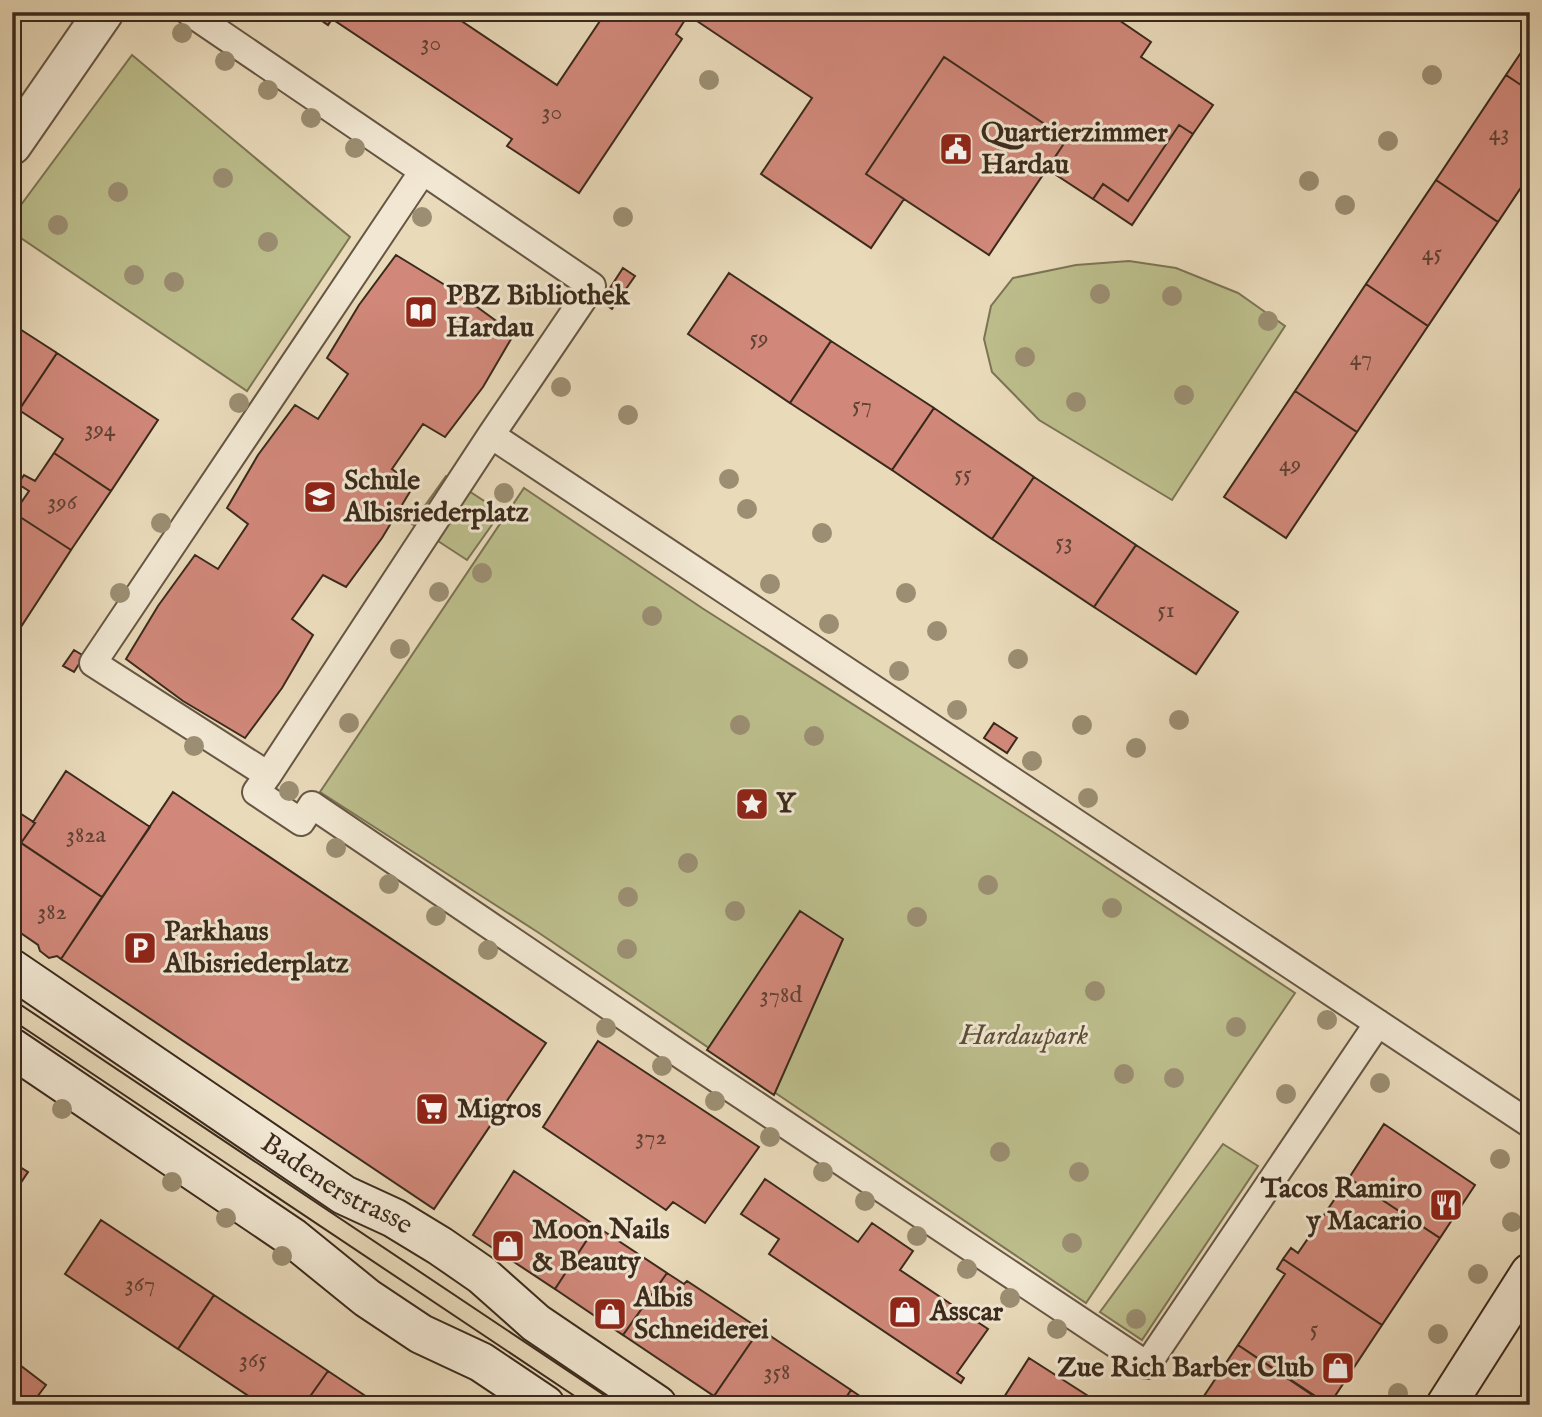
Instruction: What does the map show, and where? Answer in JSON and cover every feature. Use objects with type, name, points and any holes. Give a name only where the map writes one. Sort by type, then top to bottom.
[{"type":"street","points":[[12,145],[104,12]]},
{"type":"street","name":"Badenerstrasse","points":[[12,969],[344,1195],[394,1218],[440,1246],[482,1275],[536,1323],[657,1405]]},
{"type":"street","points":[[12,1048],[293,1238],[367,1298],[421,1334],[481,1362],[545,1405]]},
{"type":"street","points":[[1446,1405],[1530,1273]]},
{"type":"lane","points":[[189,12],[592,286],[256,792],[301,822],[313,805],[684,1057],[1147,1365],[1378,1023]]},
{"type":"lane","points":[[268,775],[93,663],[423,171]]},
{"type":"lane","points":[[491,435],[1530,1124]]},
{"type":"green space","points":[[132,55],[350,237],[247,391],[12,232],[12,217]]},
{"type":"green space","points":[[1129,261],[1176,268],[1238,293],[1285,326],[1172,500],[1039,420],[992,372],[984,339],[991,306],[1013,278],[1076,265]]},
{"type":"green space","points":[[446,476],[501,512],[467,560],[412,524]]},
{"type":"green space","name":"Hardaupark","points":[[524,488],[702,608],[1053,832],[1295,993],[1086,1303],[539,933],[320,792]]},
{"type":"green space","points":[[1223,1144],[1258,1166],[1142,1340],[1100,1312]]},
{"type":"building","points":[[309,12],[448,12],[557,85],[606,12],[690,12],[676,34],[682,39],[579,193],[507,146],[512,139],[332,19],[328,25]]},
{"type":"building","points":[[690,12],[1107,12],[1151,42],[1141,57],[1213,105],[1193,134],[1179,125],[1128,201],[1103,184],[1093,199],[1047,169],[1067,139],[944,57],[866,174],[904,199],[871,248],[761,174],[812,98],[688,15]]},
{"type":"building","points":[[1530,39],[1530,91],[1506,75]]},
{"type":"building","points":[[944,57],[1067,139],[989,255],[866,174]]},
{"type":"building","points":[[1506,75],[1530,91],[1530,174],[1498,222],[1436,180]]},
{"type":"building","points":[[1179,125],[1193,134],[1132,225],[1093,199],[1103,184],[1128,201]]},
{"type":"building","points":[[1436,180],[1498,222],[1428,326],[1366,284]]},
{"type":"building","name":"Schule Albisriederplatz","points":[[396,255],[458,293],[514,334],[483,387],[445,437],[423,424],[392,469],[414,485],[382,538],[346,587],[323,575],[292,619],[313,635],[282,688],[245,738],[183,701],[126,659],[158,606],[195,555],[218,569],[248,524],[227,508],[258,455],[295,405],[318,419],[348,374],[327,358],[359,305]]},
{"type":"building","points":[[623,268],[635,276],[612,309],[601,302]]},
{"type":"building","points":[[729,273],[831,341],[790,403],[688,334]]},
{"type":"building","points":[[1366,284],[1428,326],[1357,432],[1295,391]]},
{"type":"building","points":[[12,324],[57,353],[19,410],[12,405]]},
{"type":"building","points":[[831,341],[934,408],[892,470],[790,403]]},
{"type":"building","points":[[57,353],[158,420],[111,491],[54,453],[63,439],[19,410]]},
{"type":"building","points":[[1295,391],[1357,432],[1286,538],[1224,497]]},
{"type":"building","points":[[934,408],[1034,477],[992,539],[892,470]]},
{"type":"building","points":[[54,453],[111,491],[71,550],[14,513],[29,491],[18,484],[24,475],[35,481]]},
{"type":"building","points":[[1034,477],[1136,545],[1094,607],[992,539]]},
{"type":"building","points":[[14,513],[71,550],[15,636],[12,635]]},
{"type":"building","points":[[1136,545],[1238,612],[1196,674],[1094,607]]},
{"type":"building","points":[[74,650],[84,656],[74,672],[63,666]]},
{"type":"building","points":[[994,723],[1017,738],[1007,753],[984,738]]},
{"type":"building","points":[[66,771],[150,827],[102,897],[21,843]]},
{"type":"building","points":[[173,792],[546,1043],[434,1209],[61,959]]},
{"type":"building","points":[[12,808],[35,823],[12,853]]},
{"type":"building","points":[[20,842],[102,897],[61,959],[57,956],[49,958],[40,951],[38,945],[12,927],[12,853]]},
{"type":"building","points":[[800,911],[843,939],[774,1095],[707,1050]]},
{"type":"building","points":[[598,1041],[759,1147],[705,1223],[673,1202],[666,1210],[543,1127]]},
{"type":"building","points":[[1384,1124],[1475,1185],[1440,1238],[1349,1178]]},
{"type":"building","points":[[12,1162],[28,1172],[12,1196]]},
{"type":"building","points":[[514,1171],[596,1226],[555,1289],[473,1235]]},
{"type":"building","points":[[1349,1178],[1440,1238],[1382,1325],[1283,1259],[1291,1248],[1298,1253]]},
{"type":"building","points":[[765,1179],[858,1242],[872,1223],[913,1251],[900,1270],[988,1329],[957,1373],[964,1378],[961,1383],[769,1254],[779,1239],[741,1214]]},
{"type":"building","points":[[101,1220],[214,1295],[178,1349],[65,1274]]},
{"type":"building","points":[[596,1226],[667,1273],[623,1335],[555,1289]]},
{"type":"building","points":[[1283,1259],[1382,1325],[1329,1405],[1238,1345],[1285,1274],[1277,1269]]},
{"type":"building","points":[[667,1273],[684,1284],[687,1281],[760,1329],[714,1396],[623,1335]]},
{"type":"building","points":[[214,1295],[328,1371],[304,1405],[262,1405],[178,1349]]},
{"type":"building","points":[[760,1329],[851,1390],[841,1405],[726,1405],[714,1396]]},
{"type":"building","points":[[1238,1345],[1327,1405],[1198,1405]]},
{"type":"building","points":[[1029,1358],[1099,1403],[999,1405]]},
{"type":"building","points":[[12,1359],[46,1385],[31,1405],[12,1405]]},
{"type":"building","points":[[328,1371],[379,1405],[304,1405]]},
{"type":"building","points":[[851,1390],[873,1405],[841,1405]]},
{"type":"tram line","points":[[12,999],[619,1405]]},
{"type":"tram line","points":[[12,1020],[588,1405]]},
{"type":"place","name":"Quartierzimmer Hardau","points":[[956,149]]},
{"type":"place","name":"PBZ Bibliothek Hardau","points":[[421,312]]},
{"type":"place","name":"Schule Albisriederplatz","points":[[320,497]]},
{"type":"place","name":"Y","points":[[752,804]]},
{"type":"place","name":"Parkhaus Albisriederplatz","points":[[140,948]]},
{"type":"place","name":"Migros","points":[[432,1109]]},
{"type":"place","name":"Tacos Ramiro y Macario","points":[[1446,1205]]},
{"type":"place","name":"Moon Nails & Beauty","points":[[508,1246]]},
{"type":"place","name":"Asscar","points":[[905,1312]]},
{"type":"place","name":"Albis Schneiderei","points":[[610,1314]]},
{"type":"place","name":"Zue Rich Barber Club","points":[[1338,1368]]}]
